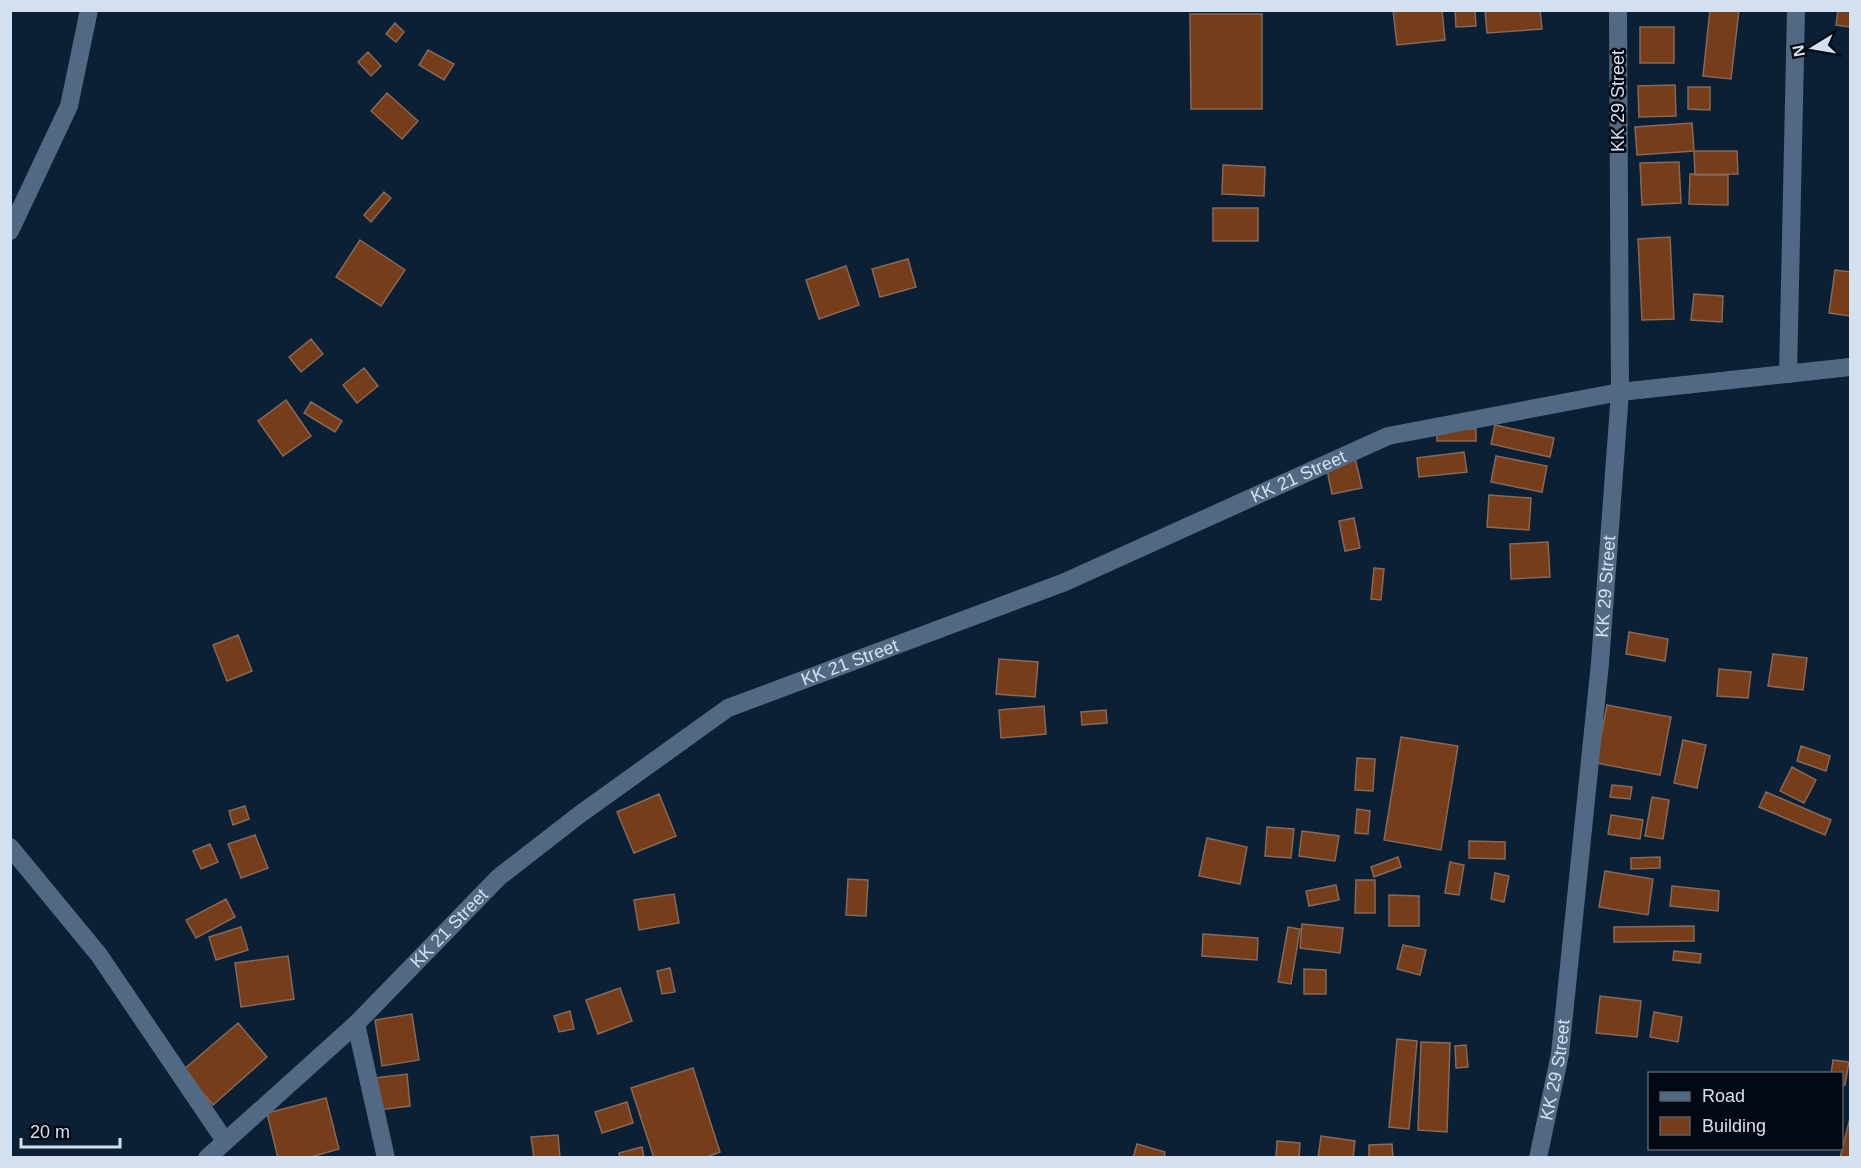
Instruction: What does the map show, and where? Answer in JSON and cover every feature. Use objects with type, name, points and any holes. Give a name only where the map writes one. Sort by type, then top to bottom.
[{"type":"street","points":[[10,231],[69,106],[88,10]]},
{"type":"street","name":"KK 29 Street","points":[[1538,1158],[1560,1054],[1600,663],[1620,392],[1618,10]]},
{"type":"street","points":[[1788,374],[1796,10]]},
{"type":"street","name":"KK 21 Street","points":[[207,1158],[356,1024],[500,877],[579,815],[728,708],[1065,582],[1388,436],[1620,392],[1851,366]]},
{"type":"street","points":[[10,848],[99,955],[225,1141]]},
{"type":"street","points":[[356,1024],[386,1158]]},
{"type":"building","points":[[1393,10],[1442,10],[1445,40],[1397,45]]},
{"type":"building","points":[[1455,10],[1475,10],[1476,26],[1456,27]]},
{"type":"building","points":[[1485,10],[1540,10],[1542,29],[1487,33]]},
{"type":"building","points":[[1710,10],[1739,10],[1731,79],[1703,76]]},
{"type":"building","points":[[1838,10],[1850,10],[1850,27],[1836,25]]},
{"type":"building","points":[[1190,14],[1262,14],[1262,109],[1191,109]]},
{"type":"building","points":[[395,23],[404,32],[396,42],[386,34]]},
{"type":"building","points":[[1640,27],[1674,27],[1674,63],[1640,63]]},
{"type":"building","points":[[428,50],[454,64],[444,80],[419,65]]},
{"type":"building","points":[[368,52],[381,66],[371,76],[358,62]]},
{"type":"building","points":[[1675,85],[1676,116],[1639,117],[1638,86]]},
{"type":"building","points":[[1688,87],[1710,87],[1710,110],[1688,109]]},
{"type":"building","points":[[387,93],[418,121],[402,139],[371,111]]},
{"type":"building","points":[[1692,123],[1694,151],[1637,155],[1635,127]]},
{"type":"building","points":[[1694,151],[1737,151],[1738,174],[1695,175]]},
{"type":"building","points":[[1679,162],[1681,203],[1642,205],[1640,163]]},
{"type":"building","points":[[1223,165],[1265,167],[1264,196],[1222,194]]},
{"type":"building","points":[[1690,174],[1728,175],[1728,205],[1689,204]]},
{"type":"building","points":[[384,192],[391,198],[371,222],[364,215]]},
{"type":"building","points":[[1213,208],[1258,208],[1258,241],[1213,241]]},
{"type":"building","points":[[1670,237],[1674,319],[1642,320],[1638,239]]},
{"type":"building","points":[[360,240],[405,270],[381,306],[336,277]]},
{"type":"building","points":[[908,259],[916,287],[880,297],[872,269]]},
{"type":"building","points":[[846,266],[859,305],[819,319],[806,280]]},
{"type":"building","points":[[1835,270],[1850,272],[1850,316],[1829,313]]},
{"type":"building","points":[[1694,294],[1723,296],[1722,322],[1691,320]]},
{"type":"building","points":[[311,339],[323,354],[301,372],[289,357]]},
{"type":"building","points":[[364,368],[378,386],[357,403],[343,385]]},
{"type":"building","points":[[286,400],[311,436],[283,456],[258,421]]},
{"type":"building","points":[[311,402],[342,421],[335,432],[304,413]]},
{"type":"building","points":[[1495,425],[1554,438],[1550,457],[1491,444]]},
{"type":"building","points":[[1437,429],[1476,429],[1476,441],[1437,441]]},
{"type":"building","points":[[1464,452],[1467,472],[1419,477],[1417,458]]},
{"type":"building","points":[[1496,456],[1547,466],[1542,492],[1491,482]]},
{"type":"building","points":[[1355,458],[1362,488],[1332,494],[1326,465]]},
{"type":"building","points":[[1489,495],[1531,498],[1529,530],[1487,527]]},
{"type":"building","points":[[1354,518],[1360,548],[1345,551],[1339,521]]},
{"type":"building","points":[[1548,542],[1550,577],[1511,579],[1510,544]]},
{"type":"building","points":[[1374,568],[1384,569],[1381,600],[1371,599]]},
{"type":"building","points":[[1629,632],[1668,639],[1665,661],[1626,654]]},
{"type":"building","points":[[238,635],[252,671],[227,681],[213,645]]},
{"type":"building","points":[[1773,654],[1807,658],[1803,690],[1768,686]]},
{"type":"building","points":[[999,659],[1038,662],[1035,697],[996,694]]},
{"type":"building","points":[[1719,669],[1751,672],[1748,698],[1717,696]]},
{"type":"building","points":[[1607,705],[1671,717],[1660,775],[1596,763]]},
{"type":"building","points":[[1044,706],[1046,734],[1001,738],[999,710]]},
{"type":"building","points":[[1106,710],[1107,723],[1082,725],[1081,712]]},
{"type":"building","points":[[1401,737],[1458,746],[1441,850],[1384,840]]},
{"type":"building","points":[[1683,740],[1706,745],[1697,788],[1674,783]]},
{"type":"building","points":[[1801,746],[1830,756],[1826,771],[1797,761]]},
{"type":"building","points":[[1357,758],[1375,759],[1373,791],[1355,790]]},
{"type":"building","points":[[1792,767],[1816,780],[1804,803],[1780,791]]},
{"type":"building","points":[[1612,785],[1632,787],[1630,799],[1610,797]]},
{"type":"building","points":[[1766,792],[1831,820],[1825,835],[1759,807]]},
{"type":"building","points":[[659,794],[676,836],[634,853],[617,812]]},
{"type":"building","points":[[1652,797],[1669,800],[1663,839],[1645,836]]},
{"type":"building","points":[[245,806],[249,819],[233,825],[229,811]]},
{"type":"building","points":[[1357,809],[1370,811],[1368,834],[1355,833]]},
{"type":"building","points":[[1611,815],[1643,820],[1640,839],[1608,834]]},
{"type":"building","points":[[1267,827],[1294,829],[1291,858],[1265,856]]},
{"type":"building","points":[[1302,831],[1339,836],[1335,861],[1299,856]]},
{"type":"building","points":[[255,835],[268,868],[241,878],[228,844]]},
{"type":"building","points":[[1207,838],[1247,847],[1240,884],[1199,876]]},
{"type":"building","points":[[1469,841],[1505,842],[1505,859],[1469,858]]},
{"type":"building","points":[[210,844],[218,862],[201,869],[193,851]]},
{"type":"building","points":[[1398,857],[1401,867],[1374,877],[1371,867]]},
{"type":"building","points":[[1660,857],[1660,868],[1631,869],[1631,858]]},
{"type":"building","points":[[1450,862],[1464,865],[1459,895],[1445,893]]},
{"type":"building","points":[[1605,871],[1653,879],[1648,915],[1599,907]]},
{"type":"building","points":[[1495,873],[1509,876],[1504,902],[1491,899]]},
{"type":"building","points":[[848,879],[868,880],[866,916],[846,915]]},
{"type":"building","points":[[1356,880],[1375,880],[1375,913],[1355,913]]},
{"type":"building","points":[[1336,885],[1339,900],[1309,906],[1306,891]]},
{"type":"building","points":[[1672,886],[1719,891],[1718,911],[1670,906]]},
{"type":"building","points":[[674,894],[679,923],[639,930],[634,900]]},
{"type":"building","points":[[1389,895],[1419,896],[1419,926],[1389,926]]},
{"type":"building","points":[[226,899],[235,917],[196,938],[186,920]]},
{"type":"building","points":[[1302,924],[1343,928],[1340,953],[1300,948]]},
{"type":"building","points":[[1694,926],[1694,941],[1614,942],[1614,927]]},
{"type":"building","points":[[241,927],[248,950],[216,960],[209,937]]},
{"type":"building","points":[[1288,927],[1300,929],[1291,984],[1278,982]]},
{"type":"building","points":[[1203,934],[1258,938],[1257,960],[1202,956]]},
{"type":"building","points":[[1403,945],[1426,950],[1420,975],[1397,969]]},
{"type":"building","points":[[1674,951],[1701,954],[1700,963],[1673,960]]},
{"type":"building","points":[[288,956],[294,999],[241,1007],[235,963]]},
{"type":"building","points":[[670,968],[675,992],[662,994],[657,971]]},
{"type":"building","points":[[1304,969],[1326,970],[1326,994],[1304,994]]},
{"type":"building","points":[[620,988],[632,1021],[598,1034],[586,1000]]},
{"type":"building","points":[[1600,996],[1641,1001],[1637,1037],[1596,1033]]},
{"type":"building","points":[[570,1011],[574,1029],[559,1032],[554,1016]]},
{"type":"building","points":[[1654,1012],[1682,1017],[1678,1042],[1650,1037]]},
{"type":"building","points":[[412,1014],[419,1060],[382,1066],[375,1020]]},
{"type":"building","points":[[238,1023],[267,1057],[213,1105],[183,1070]]},
{"type":"building","points":[[1397,1039],[1417,1041],[1409,1129],[1389,1127]]},
{"type":"building","points":[[1421,1042],[1450,1043],[1447,1132],[1418,1130]]},
{"type":"building","points":[[1466,1045],[1468,1067],[1456,1068],[1455,1046]]},
{"type":"building","points":[[1833,1060],[1849,1062],[1845,1085],[1843,1085],[1843,1072],[1831,1072]]},
{"type":"building","points":[[693,1068],[720,1152],[704,1158],[654,1158],[631,1088]]},
{"type":"building","points":[[407,1074],[410,1106],[378,1110],[375,1078]]},
{"type":"building","points":[[326,1098],[339,1149],[307,1158],[278,1158],[267,1113]]},
{"type":"building","points":[[627,1102],[633,1123],[602,1133],[595,1112]]},
{"type":"building","points":[[1850,1118],[1850,1158],[1840,1158]]},
{"type":"building","points":[[558,1135],[560,1158],[534,1158],[531,1137]]},
{"type":"building","points":[[1321,1136],[1355,1141],[1353,1158],[1318,1158]]},
{"type":"building","points":[[1277,1141],[1300,1143],[1299,1158],[1276,1158]]},
{"type":"building","points":[[1137,1144],[1165,1152],[1164,1158],[1133,1158]]},
{"type":"building","points":[[1392,1144],[1393,1158],[1369,1158],[1369,1145]]},
{"type":"building","points":[[642,1147],[644,1158],[620,1158],[619,1153]]}]
